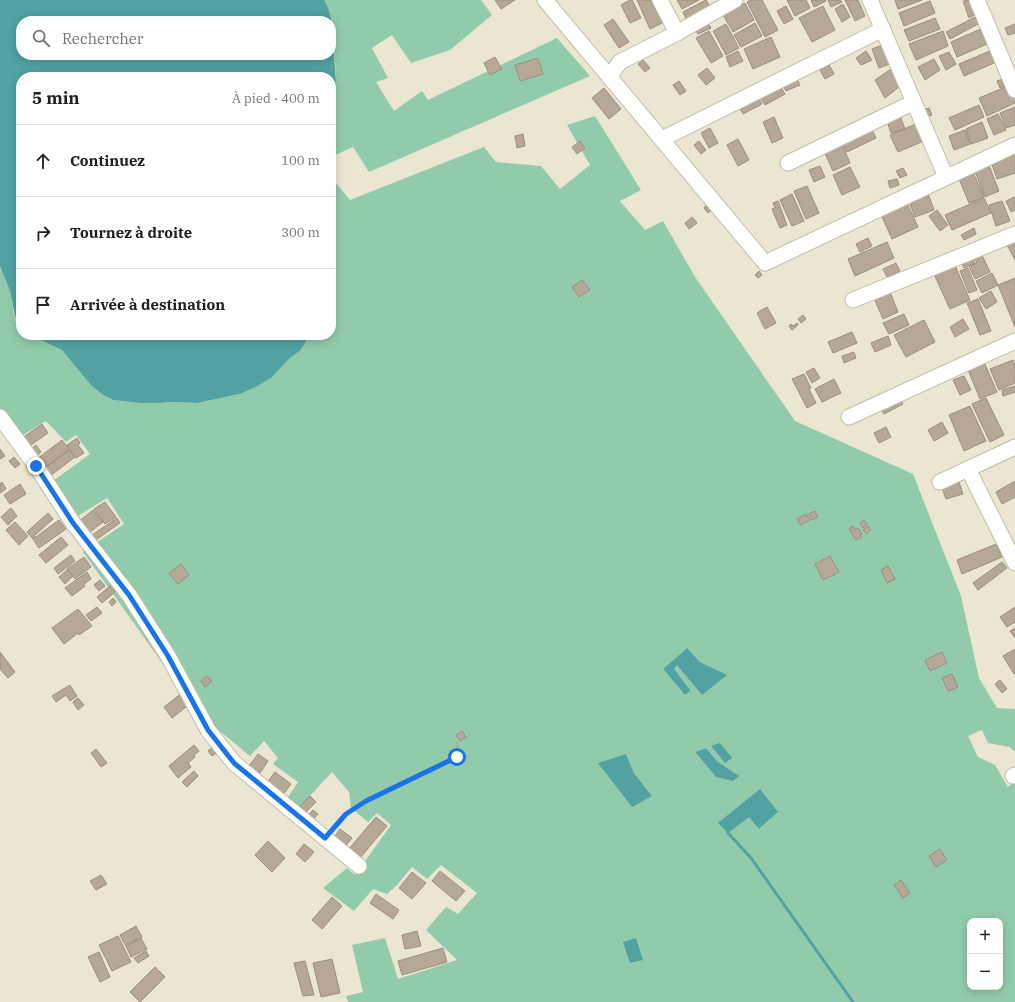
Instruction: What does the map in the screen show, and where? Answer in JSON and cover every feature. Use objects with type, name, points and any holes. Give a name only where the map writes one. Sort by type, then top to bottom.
[{"type":"street","points":[[545,0],[765,263],[1015,145]]},
{"type":"street","points":[[660,0],[676,33]]},
{"type":"street","points":[[609,77],[620,62],[735,0]]},
{"type":"street","points":[[870,0],[946,177]]},
{"type":"street","points":[[977,0],[1015,90]]},
{"type":"street","points":[[662,139],[883,29]]},
{"type":"street","points":[[788,163],[914,102]]},
{"type":"street","points":[[853,300],[1015,234]]},
{"type":"street","points":[[849,417],[1015,341]]},
{"type":"street","points":[[0,417],[36,466],[73,523],[129,595],[168,656],[208,730],[234,763],[359,866]]},
{"type":"street","points":[[940,482],[1015,447]]},
{"type":"street","points":[[968,469],[1015,563]]},
{"type":"path","points":[[325,838],[346,814],[366,801],[457,757],[459,754],[457,742]]},
{"type":"green space","points":[[324,0],[481,0],[492,15],[450,50],[411,63],[392,35],[372,48],[388,78],[376,82],[394,111],[422,91],[428,100],[557,38],[590,76],[369,172],[353,147],[336,155],[336,16],[330,16]]},
{"type":"green space","points":[[595,116],[641,190],[620,201],[645,230],[663,221],[695,277],[795,421],[913,474],[961,596],[979,678],[997,708],[1015,709],[1015,752],[1010,747],[988,743],[982,730],[968,736],[978,757],[995,765],[1008,787],[1015,781],[1015,1002],[348,1002],[346,996],[363,992],[352,945],[385,938],[398,979],[457,960],[426,930],[446,907],[458,914],[477,893],[441,865],[427,879],[412,867],[397,885],[387,894],[373,889],[354,911],[323,888],[347,868],[355,875],[391,825],[377,813],[368,822],[351,808],[349,792],[332,772],[296,811],[286,800],[298,782],[273,764],[278,758],[264,741],[250,756],[198,713],[83,552],[124,524],[107,498],[70,521],[46,486],[90,454],[76,435],[66,442],[46,421],[13,441],[0,424],[0,266],[10,291],[16,322],[16,340],[41,340],[62,350],[103,395],[113,400],[140,403],[197,403],[240,394],[256,387],[271,378],[290,358],[300,351],[307,340],[336,340],[336,183],[350,200],[484,147],[496,162],[541,166],[560,189],[590,165],[567,125]],"holes":[[[687,648],[700,662],[726,675],[677,665],[673,669],[691,691],[685,695],[663,669]],[[706,748],[718,762],[738,776],[716,777],[695,752]],[[626,754],[634,773],[652,796],[599,763]],[[778,812],[759,829],[749,816]]]},
{"type":"water","points":[[0,0],[324,0],[331,16],[16,16],[16,60],[335,60],[336,72],[16,72],[16,320],[10,291],[0,266]]},
{"type":"water","points":[[41,340],[307,340],[300,351],[290,358],[271,378],[256,387],[240,394],[197,403],[140,403],[113,400],[103,395],[91,385],[62,350]]},
{"type":"water","points":[[687,648],[700,662],[727,675],[702,695],[677,665],[674,669],[691,691],[685,695],[663,669]]},
{"type":"water","points":[[720,743],[732,758],[725,763],[711,746]]},
{"type":"water","points":[[706,748],[718,762],[739,776],[733,781],[716,777],[695,752]]},
{"type":"water","points":[[626,754],[634,773],[652,796],[632,807],[598,763]]},
{"type":"water","points":[[760,789],[778,812],[759,829],[749,817],[728,833],[718,823]]},
{"type":"water","points":[[636,938],[643,960],[630,963],[623,942]]},
{"type":"building","points":[[495,0],[515,0],[501,9]]},
{"type":"building","points":[[632,0],[641,18],[630,23],[621,5]]},
{"type":"building","points":[[637,0],[651,0],[662,23],[650,29]]},
{"type":"building","points":[[677,0],[699,0],[682,9]]},
{"type":"building","points":[[706,0],[711,8],[687,21],[683,12]]},
{"type":"building","points":[[751,0],[762,0],[778,30],[765,37],[747,2]]},
{"type":"building","points":[[787,0],[806,0],[810,8],[795,16]]},
{"type":"building","points":[[811,0],[825,0],[826,1],[814,7]]},
{"type":"building","points":[[828,0],[840,0],[842,2],[831,7]]},
{"type":"building","points":[[845,0],[858,0],[865,16],[855,21]]},
{"type":"building","points":[[895,0],[922,0],[898,9]]},
{"type":"building","points":[[973,0],[978,13],[969,18],[963,1]]},
{"type":"building","points":[[930,1],[935,13],[904,26],[899,13]]},
{"type":"building","points":[[745,3],[754,20],[733,32],[723,15]]},
{"type":"building","points":[[843,4],[850,17],[842,22],[835,9]]},
{"type":"building","points":[[786,6],[793,19],[784,24],[777,11]]},
{"type":"building","points":[[823,6],[835,30],[812,42],[799,18]]},
{"type":"building","points":[[977,16],[980,23],[950,39],[946,32]]},
{"type":"building","points":[[935,18],[940,29],[909,41],[904,30]]},
{"type":"building","points":[[613,19],[629,42],[619,48],[604,25]]},
{"type":"building","points":[[708,23],[711,28],[698,34],[695,29]]},
{"type":"building","points":[[755,23],[762,36],[741,47],[734,35]]},
{"type":"building","points":[[726,24],[739,48],[726,55],[713,31]]},
{"type":"building","points":[[1015,24],[1015,33],[1008,35],[1005,28]]},
{"type":"building","points":[[983,28],[992,42],[957,57],[951,42]]},
{"type":"building","points":[[709,31],[723,56],[711,63],[696,38]]},
{"type":"building","points":[[943,31],[948,46],[916,60],[909,44]]},
{"type":"building","points":[[771,37],[780,57],[753,69],[744,49]]},
{"type":"building","points":[[885,44],[892,63],[879,68],[872,49]]},
{"type":"building","points":[[997,48],[1001,60],[964,76],[959,64]]},
{"type":"building","points":[[738,51],[743,61],[730,67],[726,57]]},
{"type":"building","points":[[866,51],[872,60],[861,65],[856,58]]},
{"type":"building","points":[[949,52],[956,64],[946,70],[939,56]]},
{"type":"building","points":[[495,57],[502,69],[490,75],[484,63]]},
{"type":"building","points":[[538,58],[543,74],[520,81],[515,65]]},
{"type":"building","points":[[934,59],[940,70],[925,80],[918,67]]},
{"type":"building","points":[[643,60],[650,68],[645,72],[638,64]]},
{"type":"building","points":[[828,63],[834,74],[825,79],[819,68]]},
{"type":"building","points":[[894,67],[904,83],[885,98],[875,80]]},
{"type":"building","points":[[707,68],[715,78],[706,85],[698,75]]},
{"type":"building","points":[[793,71],[800,85],[786,91],[779,78]]},
{"type":"building","points":[[1006,78],[1009,84],[1000,88],[997,81]]},
{"type":"building","points":[[776,79],[785,94],[765,105],[756,90]]},
{"type":"building","points":[[679,81],[686,91],[680,95],[673,85]]},
{"type":"building","points":[[1008,86],[1015,103],[987,116],[979,98]]},
{"type":"building","points":[[604,88],[621,109],[609,119],[592,98]]},
{"type":"building","points":[[754,89],[762,104],[743,114],[735,99]]},
{"type":"building","points":[[979,105],[984,117],[955,130],[949,118]]},
{"type":"building","points":[[1015,107],[1015,125],[1006,128],[1000,113]]},
{"type":"building","points":[[929,108],[932,115],[925,118],[922,110]]},
{"type":"building","points":[[898,110],[905,129],[891,133],[885,115]]},
{"type":"building","points":[[998,114],[1006,130],[994,135],[987,119]]},
{"type":"building","points":[[774,117],[783,138],[772,143],[763,122]]},
{"type":"building","points":[[868,122],[876,138],[847,152],[839,135]]},
{"type":"building","points":[[982,122],[988,138],[971,144],[966,129]]},
{"type":"building","points":[[918,123],[926,140],[898,152],[890,135]]},
{"type":"building","points":[[710,128],[718,143],[709,148],[701,133]]},
{"type":"building","points":[[965,130],[970,144],[954,150],[949,136]]},
{"type":"building","points":[[523,134],[525,146],[517,148],[515,136]]},
{"type":"building","points":[[738,139],[749,160],[738,166],[727,145]]},
{"type":"building","points":[[580,141],[585,148],[577,154],[572,147]]},
{"type":"building","points":[[699,141],[706,150],[701,154],[694,145]]},
{"type":"building","points":[[842,144],[850,163],[833,171],[824,151]]},
{"type":"building","points":[[1012,151],[1015,159],[1015,173],[997,179],[990,159]]},
{"type":"building","points":[[986,158],[999,191],[985,197],[972,164]]},
{"type":"building","points":[[820,166],[825,177],[814,182],[809,170]]},
{"type":"building","points":[[850,167],[860,187],[842,195],[833,175]]},
{"type":"building","points":[[903,168],[907,175],[900,178],[896,171]]},
{"type":"building","points":[[971,168],[984,197],[969,203],[957,174]]},
{"type":"building","points":[[897,179],[899,185],[890,188],[888,181]]},
{"type":"building","points":[[807,186],[819,213],[806,219],[794,191]]},
{"type":"building","points":[[926,188],[934,210],[915,217],[907,196]]},
{"type":"building","points":[[792,194],[804,221],[792,226],[780,200]]},
{"type":"building","points":[[904,196],[918,227],[892,239],[878,208]]},
{"type":"building","points":[[1014,197],[1015,210],[1011,212],[1006,201]]},
{"type":"building","points":[[984,198],[991,213],[952,230],[945,215]]},
{"type":"building","points":[[778,201],[787,225],[780,228],[772,209],[775,208],[773,203]]},
{"type":"building","points":[[1002,201],[1010,221],[996,226],[989,205]]},
{"type":"building","points":[[707,204],[712,210],[708,213],[704,208]]},
{"type":"building","points":[[937,210],[948,225],[940,231],[929,216]]},
{"type":"building","points":[[692,217],[697,223],[689,229],[685,223]]},
{"type":"building","points":[[974,228],[976,234],[964,240],[961,235]]},
{"type":"building","points":[[868,238],[872,246],[860,252],[856,244]]},
{"type":"building","points":[[1015,238],[1015,260],[1006,243]]},
{"type":"building","points":[[887,242],[894,258],[855,276],[848,259]]},
{"type":"building","points":[[981,253],[990,272],[975,279],[969,266],[977,263],[974,257]]},
{"type":"building","points":[[972,256],[975,263],[964,268],[961,261]]},
{"type":"building","points":[[896,263],[900,271],[887,277],[883,269]]},
{"type":"building","points":[[954,263],[970,300],[950,309],[933,272]]},
{"type":"building","points":[[968,268],[977,290],[969,293],[960,271]]},
{"type":"building","points":[[759,271],[762,275],[758,278],[755,275]]},
{"type":"building","points":[[992,273],[998,285],[982,293],[976,281]]},
{"type":"building","points":[[1015,278],[1015,327],[998,285]]},
{"type":"building","points":[[582,280],[590,290],[579,297],[572,287]]},
{"type":"building","points":[[991,291],[997,302],[986,309],[979,298]]},
{"type":"building","points":[[890,292],[898,312],[883,319],[874,298]]},
{"type":"building","points":[[978,299],[991,331],[980,335],[967,303]]},
{"type":"building","points":[[767,307],[776,323],[765,329],[757,313]]},
{"type":"building","points":[[904,314],[909,325],[889,334],[883,323]]},
{"type":"building","points":[[803,315],[806,319],[801,323],[798,319]]},
{"type":"building","points":[[963,319],[969,329],[955,337],[950,327]]},
{"type":"building","points":[[924,320],[935,342],[906,357],[894,335]]},
{"type":"building","points":[[797,323],[798,325],[792,330],[789,326],[791,324],[793,326]]},
{"type":"building","points":[[852,332],[857,343],[833,353],[828,342]]},
{"type":"building","points":[[888,336],[891,345],[875,352],[871,343]]},
{"type":"building","points":[[854,352],[856,358],[844,363],[842,356]]},
{"type":"building","points":[[980,353],[997,392],[980,399],[964,360]]},
{"type":"building","points":[[1013,360],[1015,366],[1015,383],[999,390],[990,369]]},
{"type":"building","points":[[814,368],[820,378],[812,383],[806,372]]},
{"type":"building","points":[[804,374],[816,403],[807,408],[792,379]]},
{"type":"building","points":[[964,376],[971,390],[960,395],[953,380]]},
{"type":"building","points":[[834,379],[841,393],[822,402],[815,389]]},
{"type":"building","points":[[1015,386],[1015,392],[1003,396],[1002,390]]},
{"type":"building","points":[[899,397],[903,404],[884,414],[880,407]]},
{"type":"building","points":[[986,398],[1004,435],[990,442],[972,404]]},
{"type":"building","points":[[970,406],[986,441],[964,451],[949,415]]},
{"type":"building","points":[[942,422],[948,433],[934,441],[928,430]]},
{"type":"building","points":[[42,424],[48,433],[21,452],[15,443]]},
{"type":"building","points":[[886,427],[891,437],[879,443],[874,433]]},
{"type":"building","points":[[77,438],[80,443],[78,445],[84,453],[76,458],[67,445]]},
{"type":"building","points":[[62,440],[69,449],[40,472],[33,462]]},
{"type":"building","points":[[36,445],[41,452],[31,460],[25,454]]},
{"type":"building","points":[[0,449],[5,456],[0,459]]},
{"type":"building","points":[[69,450],[75,457],[50,476],[45,468]]},
{"type":"building","points":[[14,457],[20,464],[15,468],[9,461]]},
{"type":"building","points":[[958,479],[963,494],[946,499],[941,485]]},
{"type":"building","points":[[1015,481],[1015,497],[1002,504],[996,492]]},
{"type":"building","points":[[2,482],[6,489],[0,493],[0,484]]},
{"type":"building","points":[[20,484],[26,494],[10,504],[4,495]]},
{"type":"building","points":[[105,502],[116,517],[105,524],[94,509]]},
{"type":"building","points":[[11,508],[17,516],[8,525],[1,517]]},
{"type":"building","points":[[93,510],[103,522],[81,539],[72,527]]},
{"type":"building","points":[[815,511],[818,517],[812,520],[809,514]]},
{"type":"building","points":[[48,513],[53,519],[34,536],[35,537],[33,539],[27,532]]},
{"type":"building","points":[[806,514],[810,520],[801,525],[797,519]]},
{"type":"building","points":[[117,518],[120,523],[93,542],[89,537]]},
{"type":"building","points":[[59,520],[66,529],[39,548],[33,539]]},
{"type":"building","points":[[864,520],[867,524],[863,528],[860,523]]},
{"type":"building","points":[[15,522],[28,536],[19,545],[6,530]]},
{"type":"building","points":[[853,526],[855,530],[858,528],[862,534],[860,535],[862,537],[856,540],[849,529]]},
{"type":"building","points":[[868,526],[871,530],[867,534],[863,530]]},
{"type":"building","points":[[61,537],[68,545],[46,563],[39,555]]},
{"type":"building","points":[[996,544],[1002,557],[962,574],[957,560]]},
{"type":"building","points":[[71,555],[75,561],[58,574],[54,568]]},
{"type":"building","points":[[830,556],[839,572],[823,580],[815,564]]},
{"type":"building","points":[[84,557],[91,567],[75,579],[67,569]]},
{"type":"building","points":[[1002,562],[1007,568],[978,590],[973,583]]},
{"type":"building","points":[[181,564],[189,575],[178,584],[169,573]]},
{"type":"building","points":[[888,566],[895,579],[887,583],[881,570]]},
{"type":"building","points":[[67,570],[73,576],[65,584],[59,577]]},
{"type":"building","points":[[87,572],[91,579],[84,584],[85,586],[72,596],[65,588]]},
{"type":"building","points":[[100,580],[105,586],[99,591],[94,585]]},
{"type":"building","points":[[110,586],[115,592],[102,603],[97,597]]},
{"type":"building","points":[[113,598],[116,602],[112,606],[109,602]]},
{"type":"building","points":[[97,607],[102,613],[91,621],[86,615]]},
{"type":"building","points":[[1015,607],[1015,622],[1007,627],[1000,617]]},
{"type":"building","points":[[78,609],[92,626],[79,635],[78,633],[64,644],[52,628]]},
{"type":"building","points":[[1015,628],[1015,638],[1010,631]]},
{"type":"building","points":[[1015,649],[1015,673],[1014,674],[1003,656]]},
{"type":"building","points":[[0,652],[15,672],[8,678],[0,669]]},
{"type":"building","points":[[942,652],[947,663],[930,671],[925,660]]},
{"type":"building","points":[[952,674],[958,687],[948,691],[942,678]]},
{"type":"building","points":[[207,676],[212,681],[205,687],[201,681]]},
{"type":"building","points":[[1000,680],[1007,689],[1002,693],[995,684]]},
{"type":"building","points":[[70,685],[77,696],[70,701],[66,695],[56,702],[52,696]]},
{"type":"building","points":[[187,689],[195,700],[172,718],[164,707]]},
{"type":"building","points":[[78,698],[84,705],[78,710],[73,702]]},
{"type":"building","points":[[462,731],[466,737],[460,741],[456,735]]},
{"type":"building","points":[[194,745],[199,751],[188,763],[191,767],[178,778],[169,766]]},
{"type":"building","points":[[214,746],[218,752],[212,756],[208,751]]},
{"type":"building","points":[[96,749],[107,763],[101,767],[91,753]]},
{"type":"building","points":[[258,754],[268,761],[260,773],[249,766]]},
{"type":"building","points":[[194,771],[198,776],[187,787],[182,782]]},
{"type":"building","points":[[275,772],[291,784],[282,796],[266,784]]},
{"type":"building","points":[[310,796],[316,802],[304,814],[298,808]]},
{"type":"building","points":[[313,810],[318,814],[312,821],[307,817]]},
{"type":"building","points":[[376,817],[387,826],[359,859],[348,850]]},
{"type":"building","points":[[340,829],[352,838],[344,848],[333,839]]},
{"type":"building","points":[[268,841],[285,858],[272,872],[255,855]]},
{"type":"building","points":[[304,844],[314,852],[305,862],[296,854]]},
{"type":"building","points":[[940,849],[947,860],[936,867],[929,856]]},
{"type":"building","points":[[440,871],[465,891],[456,901],[432,881]]},
{"type":"building","points":[[412,872],[426,883],[412,899],[399,888]]},
{"type":"building","points":[[101,875],[107,884],[96,890],[90,881]]},
{"type":"building","points":[[901,880],[910,893],[903,898],[894,885]]},
{"type":"building","points":[[376,894],[399,910],[393,919],[370,903]]},
{"type":"building","points":[[332,897],[342,906],[322,929],[312,920]]},
{"type":"building","points":[[136,926],[142,937],[125,945],[120,935]]},
{"type":"building","points":[[417,931],[421,946],[405,949],[402,935]]},
{"type":"building","points":[[118,936],[131,962],[112,971],[99,945]]},
{"type":"building","points":[[141,938],[147,949],[131,957],[126,946]]},
{"type":"building","points":[[443,948],[447,962],[402,975],[398,961]]},
{"type":"building","points":[[146,951],[149,956],[138,963],[134,958]]},
{"type":"building","points":[[99,952],[110,977],[100,982],[88,957]]},
{"type":"building","points":[[332,959],[340,993],[321,997],[313,963]]},
{"type":"building","points":[[305,961],[314,995],[303,996],[294,963]]},
{"type":"building","points":[[155,967],[165,977],[140,1002],[130,992]]},
{"type":"waterway","points":[[728,833],[751,858],[853,1002]]},
{"type":"route","points":[[36,466],[73,523],[129,595],[168,656],[208,730],[234,763],[325,838],[346,814],[366,801],[457,757]]}]
